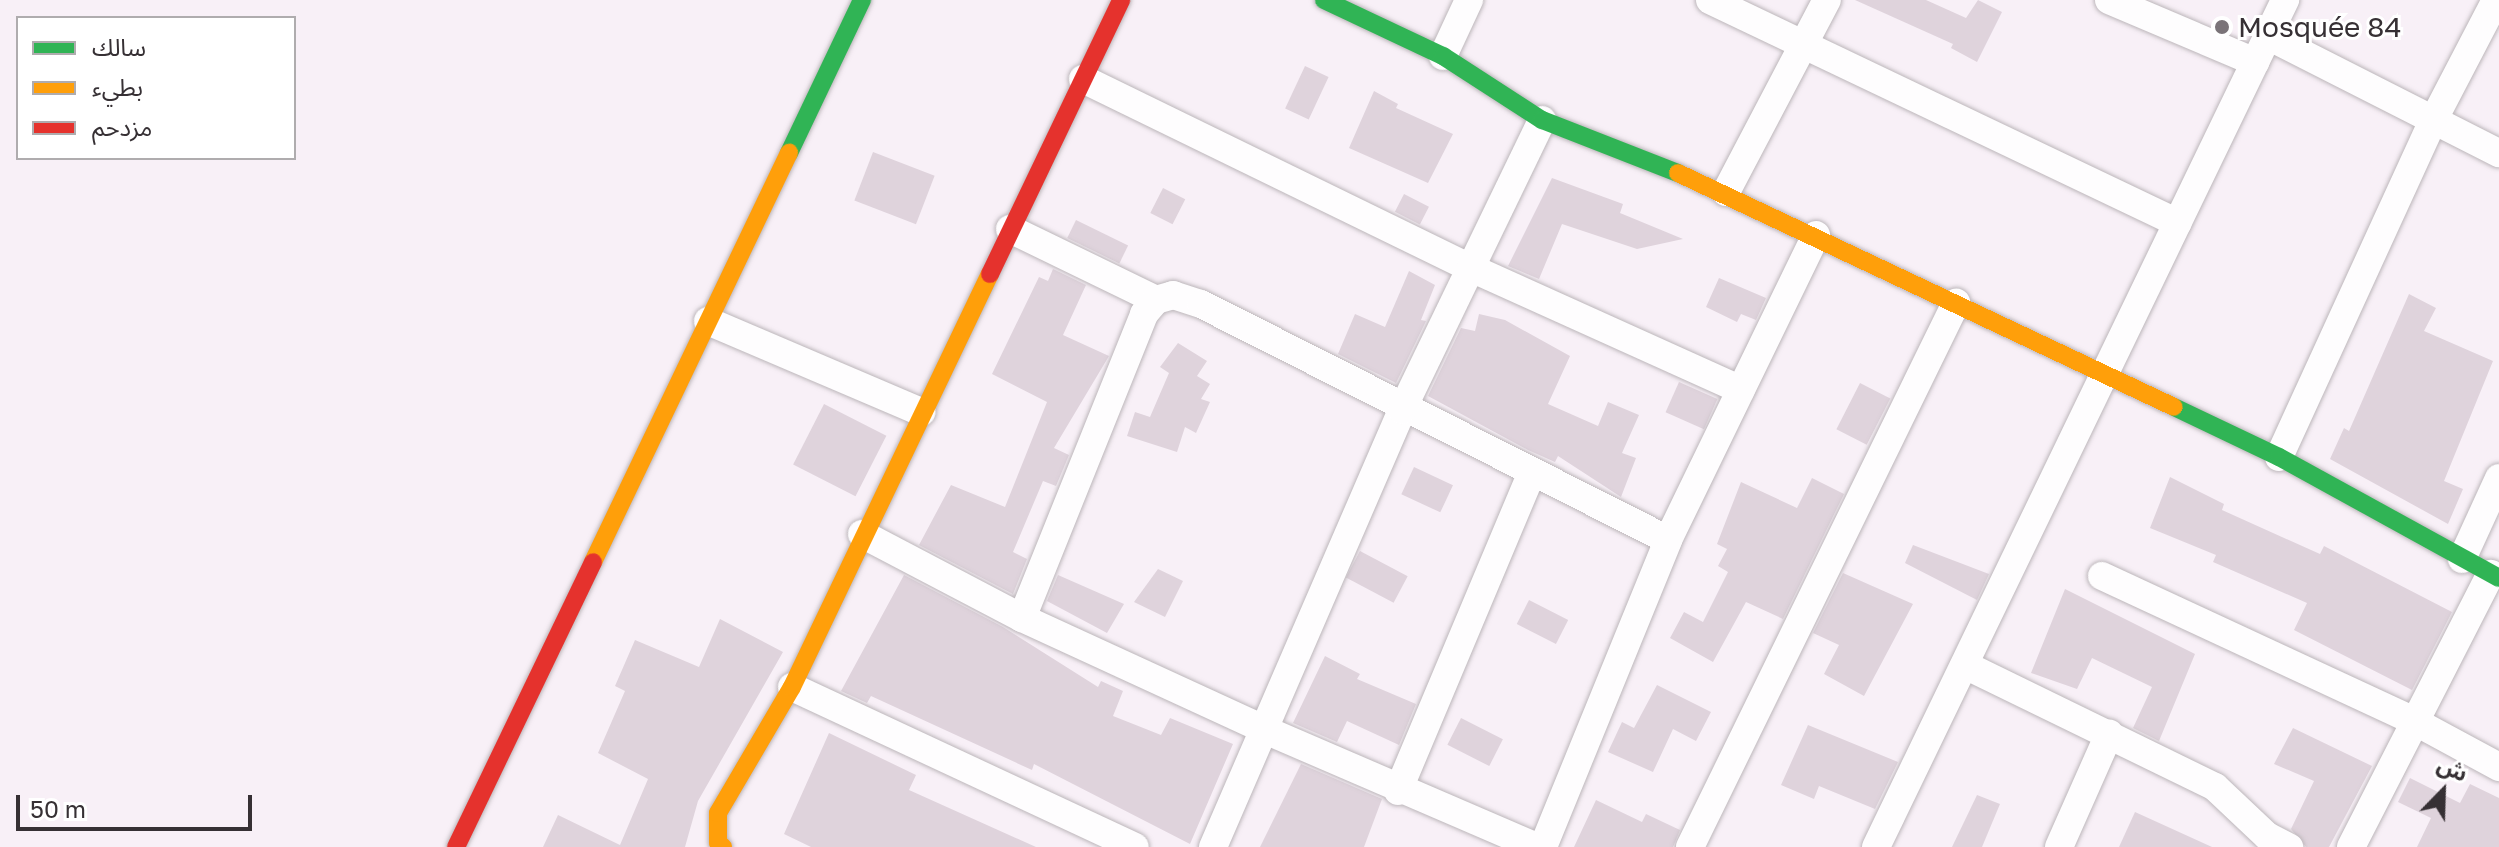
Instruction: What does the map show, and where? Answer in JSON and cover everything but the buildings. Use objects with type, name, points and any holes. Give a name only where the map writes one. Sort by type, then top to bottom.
[{"type":"street","points":[[456,847],[862,0]]},
{"type":"street","points":[[723,847],[718,843],[718,813],[792,687],[862,534],[1121,0]]},
{"type":"street","points":[[1324,0],[1443,56],[1542,120],[1726,192],[1816,235],[2279,457],[2495,576],[2414,721],[2351,847]]},
{"type":"street","points":[[1443,56],[1469,0]]},
{"type":"street","points":[[1710,0],[2178,223]]},
{"type":"street","points":[[1726,192],[1827,0]]},
{"type":"street","points":[[2109,0],[2255,62]]},
{"type":"street","points":[[1876,847],[2285,0]]},
{"type":"street","points":[[2279,457],[2435,117],[2496,0]]},
{"type":"street","points":[[2268,36],[2435,117],[2499,153]]},
{"type":"street","points":[[1083,79],[1471,268],[1741,390]]},
{"type":"street","points":[[1213,847],[1402,410],[1542,120]]},
{"type":"street","points":[[1010,229],[1156,300]]},
{"type":"street","points":[[862,534],[1022,618],[1398,791],[1540,847],[1668,540],[1816,235]]},
{"type":"street","points":[[1022,618],[1144,314],[1156,300],[1173,295],[1201,304],[1402,410],[1668,540]]},
{"type":"street","points":[[1690,847],[1956,303]]},
{"type":"street","points":[[708,321],[921,412]]},
{"type":"street","points":[[1398,791],[1532,472]]},
{"type":"street","points":[[2462,559],[2499,478]]},
{"type":"street","points":[[2102,576],[2414,721],[2499,767]]},
{"type":"street","points":[[1965,665],[2215,787],[2267,836],[2289,847]]},
{"type":"street","points":[[792,687],[1135,847]]},
{"type":"street","points":[[2059,847],[2109,734]]},
{"type":"traffic: fast","points":[[789,153],[862,0]]},
{"type":"traffic: fast","points":[[1324,0],[1443,56],[1542,120],[1678,173]]},
{"type":"traffic: fast","points":[[2174,407],[2279,457],[2499,578]]},
{"type":"traffic: slow","points":[[593,562],[789,153]]},
{"type":"traffic: slow","points":[[1678,173],[2174,407]]},
{"type":"traffic: slow","points":[[723,847],[718,843],[718,813],[792,687],[990,274]]},
{"type":"traffic: jam","points":[[990,274],[1121,0]]},
{"type":"traffic: jam","points":[[456,847],[593,562]]},
{"type":"place","name":"Mosquée 84","points":[[2222,27]]}]
